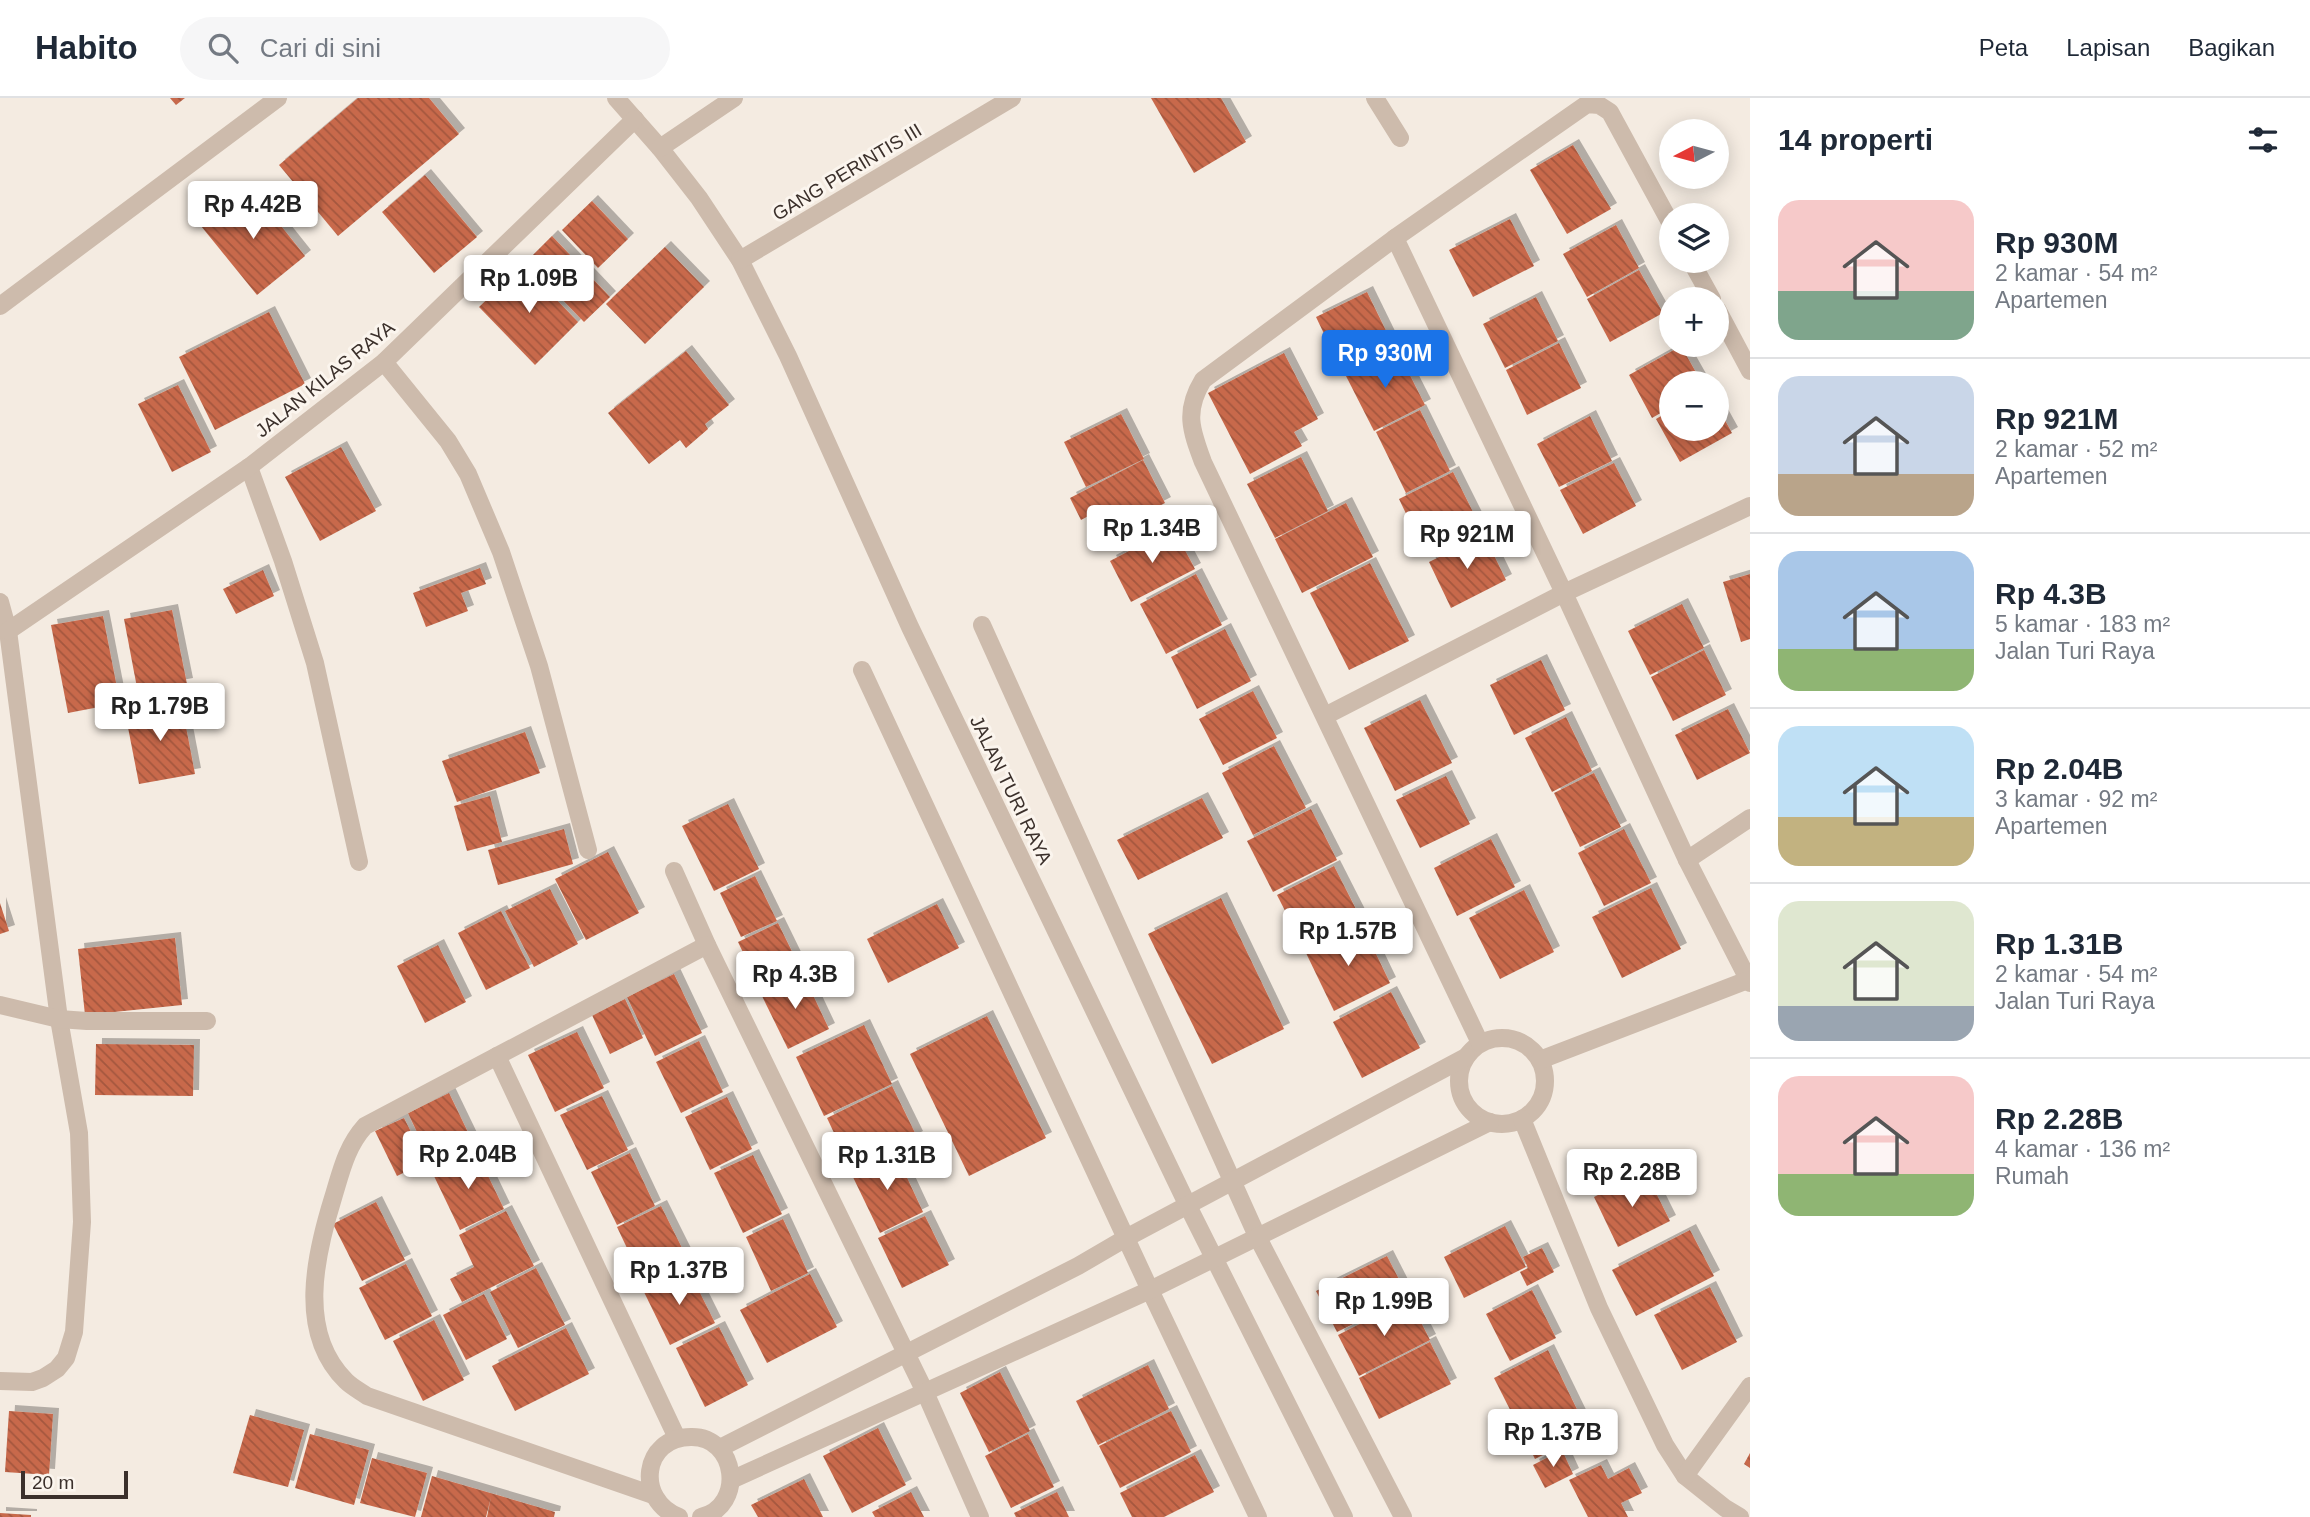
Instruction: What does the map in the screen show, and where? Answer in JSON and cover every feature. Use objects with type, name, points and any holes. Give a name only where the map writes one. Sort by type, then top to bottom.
[{"type":"street","points":[[0,306],[278,98]]},
{"type":"street","name":"JALAN TURI RAYA","points":[[616,98],[699,198],[740,260],[788,356],[910,627],[1188,1206],[1344,1517]]},
{"type":"street","points":[[660,148],[734,98]]},
{"type":"street","name":"GANG PERINTIS III","points":[[740,260],[1012,98]]},
{"type":"street","points":[[1375,98],[1401,138]]},
{"type":"street","points":[[1480,1044],[1202,462],[1192,432],[1191,409],[1195,393],[1203,380],[1395,238],[1579,108],[1593,104],[1605,107],[1617,122],[1660,203]]},
{"type":"street","name":"JALAN KILAS RAYA","points":[[8,631],[249,467],[384,362],[635,119]]},
{"type":"street","points":[[1395,238],[1564,593],[1687,860],[1749,982],[1540,1060]]},
{"type":"street","points":[[1729,332],[1750,371]]},
{"type":"street","points":[[384,362],[448,441],[468,474],[501,552],[539,666],[588,850]]},
{"type":"street","points":[[249,467],[316,663],[359,862]]},
{"type":"street","points":[[1325,716],[1564,593],[1750,506]]},
{"type":"street","points":[[0,602],[8,631],[59,1019],[79,1133],[82,1222],[74,1332],[66,1358],[57,1369],[43,1378],[32,1381],[0,1381]]},
{"type":"street","points":[[982,625],[1257,1236],[1403,1517]]},
{"type":"street","points":[[862,670],[1258,1517]]},
{"type":"street","points":[[1687,860],[1750,818]]},
{"type":"street","points":[[674,871],[707,945],[925,1392],[981,1517]]},
{"type":"street","points":[[653,1494],[367,1396],[346,1382],[331,1363],[320,1338],[313,1305],[317,1262],[325,1223],[347,1150],[365,1126],[707,945]]},
{"type":"street","points":[[0,1006],[59,1019],[207,1021]]},
{"type":"street","points":[[720,1448],[1078,1266],[1466,1057],[1480,1044],[1502,1037],[1513,1039],[1524,1043],[1540,1060],[1544,1086],[1533,1111],[1522,1119],[1506,1124],[1490,1122],[1475,1115],[1465,1103],[1459,1087],[1460,1072],[1466,1057]]},
{"type":"street","points":[[497,1056],[677,1438]]},
{"type":"street","points":[[1522,1119],[1599,1308],[1664,1446],[1685,1476],[1725,1508],[1741,1517]]},
{"type":"street","points":[[731,1480],[1150,1290],[1490,1122]]},
{"type":"street","points":[[1685,1476],[1750,1386]]},
{"type":"street","points":[[679,1517],[660,1506],[653,1494],[649,1481],[650,1467],[656,1455],[677,1438],[699,1437],[720,1448],[731,1469],[728,1494],[720,1506],[706,1516]]},
{"type":"building","points":[[170,98],[185,98],[176,105]]},
{"type":"building","points":[[358,98],[429,98],[459,134],[338,236],[279,165]]},
{"type":"building","points":[[1151,98],[1221,98],[1246,142],[1194,173]]},
{"type":"building","points":[[1573,145],[1611,209],[1567,234],[1530,170]]},
{"type":"building","points":[[425,175],[477,237],[434,273],[382,212]]},
{"type":"building","points":[[250,187],[305,256],[257,295],[201,226]]},
{"type":"building","points":[[592,201],[628,239],[598,268],[562,230]]},
{"type":"building","points":[[1510,219],[1534,266],[1473,297],[1449,250]]},
{"type":"building","points":[[1616,225],[1639,268],[1587,297],[1563,254]]},
{"type":"building","points":[[552,236],[610,297],[584,322],[526,262]]},
{"type":"building","points":[[665,247],[704,287],[645,344],[606,304]]},
{"type":"building","points":[[523,265],[578,322],[535,365],[479,307]]},
{"type":"building","points":[[1639,270],[1659,306],[1659,315],[1610,342],[1587,299]]},
{"type":"building","points":[[1367,292],[1390,339],[1339,365],[1316,317]]},
{"type":"building","points":[[1536,297],[1558,341],[1505,368],[1483,324]]},
{"type":"building","points":[[269,312],[305,384],[215,430],[179,357]]},
{"type":"building","points":[[1559,343],[1581,388],[1527,415],[1506,370]]},
{"type":"building","points":[[1397,350],[1425,405],[1374,431],[1346,376]]},
{"type":"building","points":[[686,351],[729,405],[705,424],[708,429],[686,448],[680,440],[649,464],[608,413]]},
{"type":"building","points":[[1284,353],[1318,419],[1294,432],[1302,446],[1250,474],[1208,393]]},
{"type":"building","points":[[1661,357],[1687,357],[1695,371],[1659,371],[1659,414],[1652,418],[1629,375]]},
{"type":"building","points":[[178,385],[211,452],[172,472],[138,404]]},
{"type":"building","points":[[1420,410],[1450,471],[1406,493],[1376,432]]},
{"type":"building","points":[[1121,414],[1144,459],[1086,487],[1064,442]]},
{"type":"building","points":[[1590,416],[1612,461],[1559,487],[1537,444]]},
{"type":"building","points":[[1668,441],[1718,441],[1680,462]]},
{"type":"building","points":[[341,447],[376,511],[320,541],[285,477]]},
{"type":"building","points":[[1301,457],[1328,511],[1275,538],[1247,484]]},
{"type":"building","points":[[1143,460],[1165,503],[1105,534],[1094,513],[1081,520],[1070,498]]},
{"type":"building","points":[[1614,463],[1636,506],[1583,534],[1560,490]]},
{"type":"building","points":[[1453,472],[1479,524],[1424,551],[1399,499]]},
{"type":"building","points":[[1346,503],[1373,557],[1302,593],[1275,539]]},
{"type":"building","points":[[1173,528],[1195,569],[1131,602],[1110,561]]},
{"type":"building","points":[[1484,535],[1506,580],[1451,608],[1429,562]]},
{"type":"building","points":[[1370,563],[1409,641],[1349,670],[1310,593]]},
{"type":"building","points":[[480,568],[486,584],[461,593],[468,611],[426,627],[413,593]]},
{"type":"building","points":[[263,570],[274,596],[236,614],[223,589]]},
{"type":"building","points":[[1196,574],[1222,625],[1166,654],[1140,604]]},
{"type":"building","points":[[1750,574],[1750,639],[1741,642],[1723,582]]},
{"type":"building","points":[[1682,604],[1704,648],[1650,675],[1628,631]]},
{"type":"building","points":[[172,610],[187,684],[138,693],[124,619]]},
{"type":"building","points":[[103,616],[120,703],[68,713],[51,625]]},
{"type":"building","points":[[1225,629],[1251,681],[1197,709],[1171,657]]},
{"type":"building","points":[[1704,650],[1726,695],[1673,721],[1651,677]]},
{"type":"building","points":[[1541,660],[1565,710],[1514,735],[1490,685]]},
{"type":"building","points":[[1253,691],[1277,738],[1223,765],[1199,719]]},
{"type":"building","points":[[1420,700],[1452,763],[1395,791],[1364,728]]},
{"type":"building","points":[[181,701],[195,774],[139,784],[125,712]]},
{"type":"building","points":[[1728,709],[1750,753],[1697,780],[1675,735]]},
{"type":"building","points":[[1566,717],[1592,771],[1552,792],[1525,738]]},
{"type":"building","points":[[525,732],[540,773],[457,802],[442,761]]},
{"type":"building","points":[[1274,746],[1306,808],[1253,835],[1222,773]]},
{"type":"building","points":[[1594,773],[1621,827],[1580,847],[1554,793]]},
{"type":"building","points":[[1446,776],[1470,824],[1420,848],[1396,800]]},
{"type":"building","points":[[490,796],[502,842],[467,851],[454,806]]},
{"type":"building","points":[[1202,798],[1223,838],[1138,880],[1117,840]]},
{"type":"building","points":[[728,804],[759,869],[714,891],[682,826]]},
{"type":"building","points":[[1311,809],[1337,860],[1273,892],[1247,841]]},
{"type":"building","points":[[564,829],[573,864],[498,885],[488,850]]},
{"type":"building","points":[[1624,829],[1651,883],[1604,906],[1578,853]]},
{"type":"building","points":[[1491,839],[1515,887],[1457,916],[1434,868]]},
{"type":"building","points":[[608,852],[639,913],[586,940],[555,879]]},
{"type":"building","points":[[1334,866],[1362,921],[1305,950],[1277,895]]},
{"type":"building","points":[[755,876],[777,921],[741,937],[720,893]]},
{"type":"building","points":[[1651,888],[1681,949],[1622,978],[1592,917]]},
{"type":"building","points":[[550,889],[578,944],[534,967],[505,911]]},
{"type":"building","points":[[1524,890],[1554,952],[1500,979],[1469,918]]},
{"type":"building","points":[[1221,898],[1284,1029],[1212,1064],[1148,934]]},
{"type":"building","points":[[0,903],[9,931],[0,934]]},
{"type":"building","points":[[937,904],[959,948],[888,983],[867,939]]},
{"type":"building","points":[[501,911],[530,968],[486,990],[458,933]]},
{"type":"building","points":[[778,923],[802,972],[762,992],[738,942]]},
{"type":"building","points":[[1362,925],[1390,983],[1334,1011],[1306,953]]},
{"type":"building","points":[[175,938],[182,1005],[85,1015],[78,949]]},
{"type":"building","points":[[438,945],[466,1002],[425,1023],[397,966]]},
{"type":"building","points":[[674,974],[702,1033],[655,1056],[627,997]]},
{"type":"building","points":[[803,974],[829,1029],[788,1049],[761,994]]},
{"type":"building","points":[[1391,992],[1420,1048],[1362,1078],[1333,1022]]},
{"type":"building","points":[[625,999],[643,1038],[610,1054],[592,1015]]},
{"type":"building","points":[[987,1016],[1046,1138],[969,1176],[910,1054]]},
{"type":"building","points":[[864,1025],[892,1084],[824,1116],[796,1057]]},
{"type":"building","points":[[577,1032],[604,1088],[555,1112],[528,1055]]},
{"type":"building","points":[[699,1041],[723,1092],[681,1113],[656,1062]]},
{"type":"building","points":[[96,1044],[194,1045],[193,1096],[95,1095]]},
{"type":"building","points":[[892,1086],[917,1137],[851,1169],[827,1118]]},
{"type":"building","points":[[449,1093],[477,1151],[435,1170],[408,1113]]},
{"type":"building","points":[[602,1096],[628,1150],[587,1170],[560,1115]]},
{"type":"building","points":[[727,1097],[752,1149],[710,1170],[685,1117]]},
{"type":"building","points":[[404,1118],[426,1162],[397,1176],[375,1131]]},
{"type":"building","points":[[895,1152],[923,1212],[880,1233],[851,1173]]},
{"type":"building","points":[[477,1153],[504,1209],[460,1230],[433,1174]]},
{"type":"building","points":[[630,1153],[655,1206],[617,1225],[591,1172]]},
{"type":"building","points":[[753,1155],[782,1214],[743,1233],[714,1173]]},
{"type":"building","points":[[1645,1171],[1670,1221],[1618,1247],[1594,1197]]},
{"type":"building","points":[[376,1202],[405,1260],[362,1281],[333,1224]]},
{"type":"building","points":[[661,1206],[690,1264],[645,1286],[617,1227]]},
{"type":"building","points":[[506,1211],[534,1266],[462,1302],[450,1279],[474,1267],[459,1235]]},
{"type":"building","points":[[925,1216],[949,1265],[902,1288],[878,1238]]},
{"type":"building","points":[[783,1219],[808,1273],[771,1291],[746,1237]]},
{"type":"building","points":[[1505,1226],[1526,1267],[1464,1298],[1444,1257]]},
{"type":"building","points":[[1690,1230],[1714,1276],[1636,1316],[1612,1270]]},
{"type":"building","points":[[1542,1248],[1554,1272],[1527,1286],[1520,1272],[1528,1268],[1523,1257]]},
{"type":"building","points":[[1387,1256],[1408,1297],[1337,1332],[1316,1291]]},
{"type":"building","points":[[406,1264],[432,1316],[385,1340],[359,1288]]},
{"type":"building","points":[[536,1268],[565,1325],[518,1348],[490,1292]]},
{"type":"building","points":[[688,1269],[715,1323],[670,1345],[643,1290]]},
{"type":"building","points":[[810,1274],[837,1327],[767,1363],[740,1310]]},
{"type":"building","points":[[1710,1287],[1737,1342],[1682,1370],[1654,1315]]},
{"type":"building","points":[[1532,1290],[1556,1338],[1510,1361],[1486,1314]]},
{"type":"building","points":[[484,1294],[507,1339],[466,1360],[443,1315]]},
{"type":"building","points":[[1409,1299],[1430,1340],[1359,1376],[1338,1335]]},
{"type":"building","points":[[434,1320],[464,1380],[423,1401],[393,1341]]},
{"type":"building","points":[[719,1327],[748,1385],[705,1407],[676,1348]]},
{"type":"building","points":[[566,1328],[589,1374],[515,1411],[492,1366]]},
{"type":"building","points":[[1430,1342],[1451,1384],[1379,1419],[1359,1378]]},
{"type":"building","points":[[1548,1350],[1588,1432],[1535,1459],[1494,1378]]},
{"type":"building","points":[[1148,1365],[1169,1409],[1098,1445],[1076,1401]]},
{"type":"building","points":[[1000,1372],[1030,1431],[989,1452],[960,1393]]},
{"type":"building","points":[[9,1411],[53,1414],[49,1475],[5,1472]]},
{"type":"building","points":[[1171,1411],[1191,1452],[1120,1488],[1099,1446]]},
{"type":"building","points":[[250,1415],[304,1430],[288,1487],[233,1473]]},
{"type":"building","points":[[878,1428],[906,1485],[852,1513],[823,1456]]},
{"type":"building","points":[[310,1434],[369,1450],[354,1505],[295,1488]]},
{"type":"building","points":[[1028,1434],[1054,1487],[1011,1508],[985,1456]]},
{"type":"building","points":[[1562,1450],[1573,1474],[1545,1488],[1533,1465]]},
{"type":"building","points":[[1750,1453],[1750,1468],[1744,1464]]},
{"type":"building","points":[[1195,1455],[1214,1492],[1164,1517],[1132,1517],[1120,1493]]},
{"type":"building","points":[[372,1458],[427,1473],[415,1517],[360,1503]]},
{"type":"building","points":[[1601,1465],[1608,1479],[1629,1468],[1642,1493],[1621,1503],[1628,1517],[1588,1517],[1569,1480]]},
{"type":"building","points":[[432,1476],[555,1512],[554,1517],[487,1517],[491,1497],[486,1517],[421,1517]]},
{"type":"building","points":[[804,1479],[823,1517],[758,1517],[751,1505]]},
{"type":"building","points":[[911,1492],[924,1517],[875,1517],[872,1512]]},
{"type":"building","points":[[1057,1492],[1069,1517],[1016,1517],[1014,1513]]},
{"type":"building","points":[[0,1513],[31,1515],[31,1517],[0,1517]]}]
